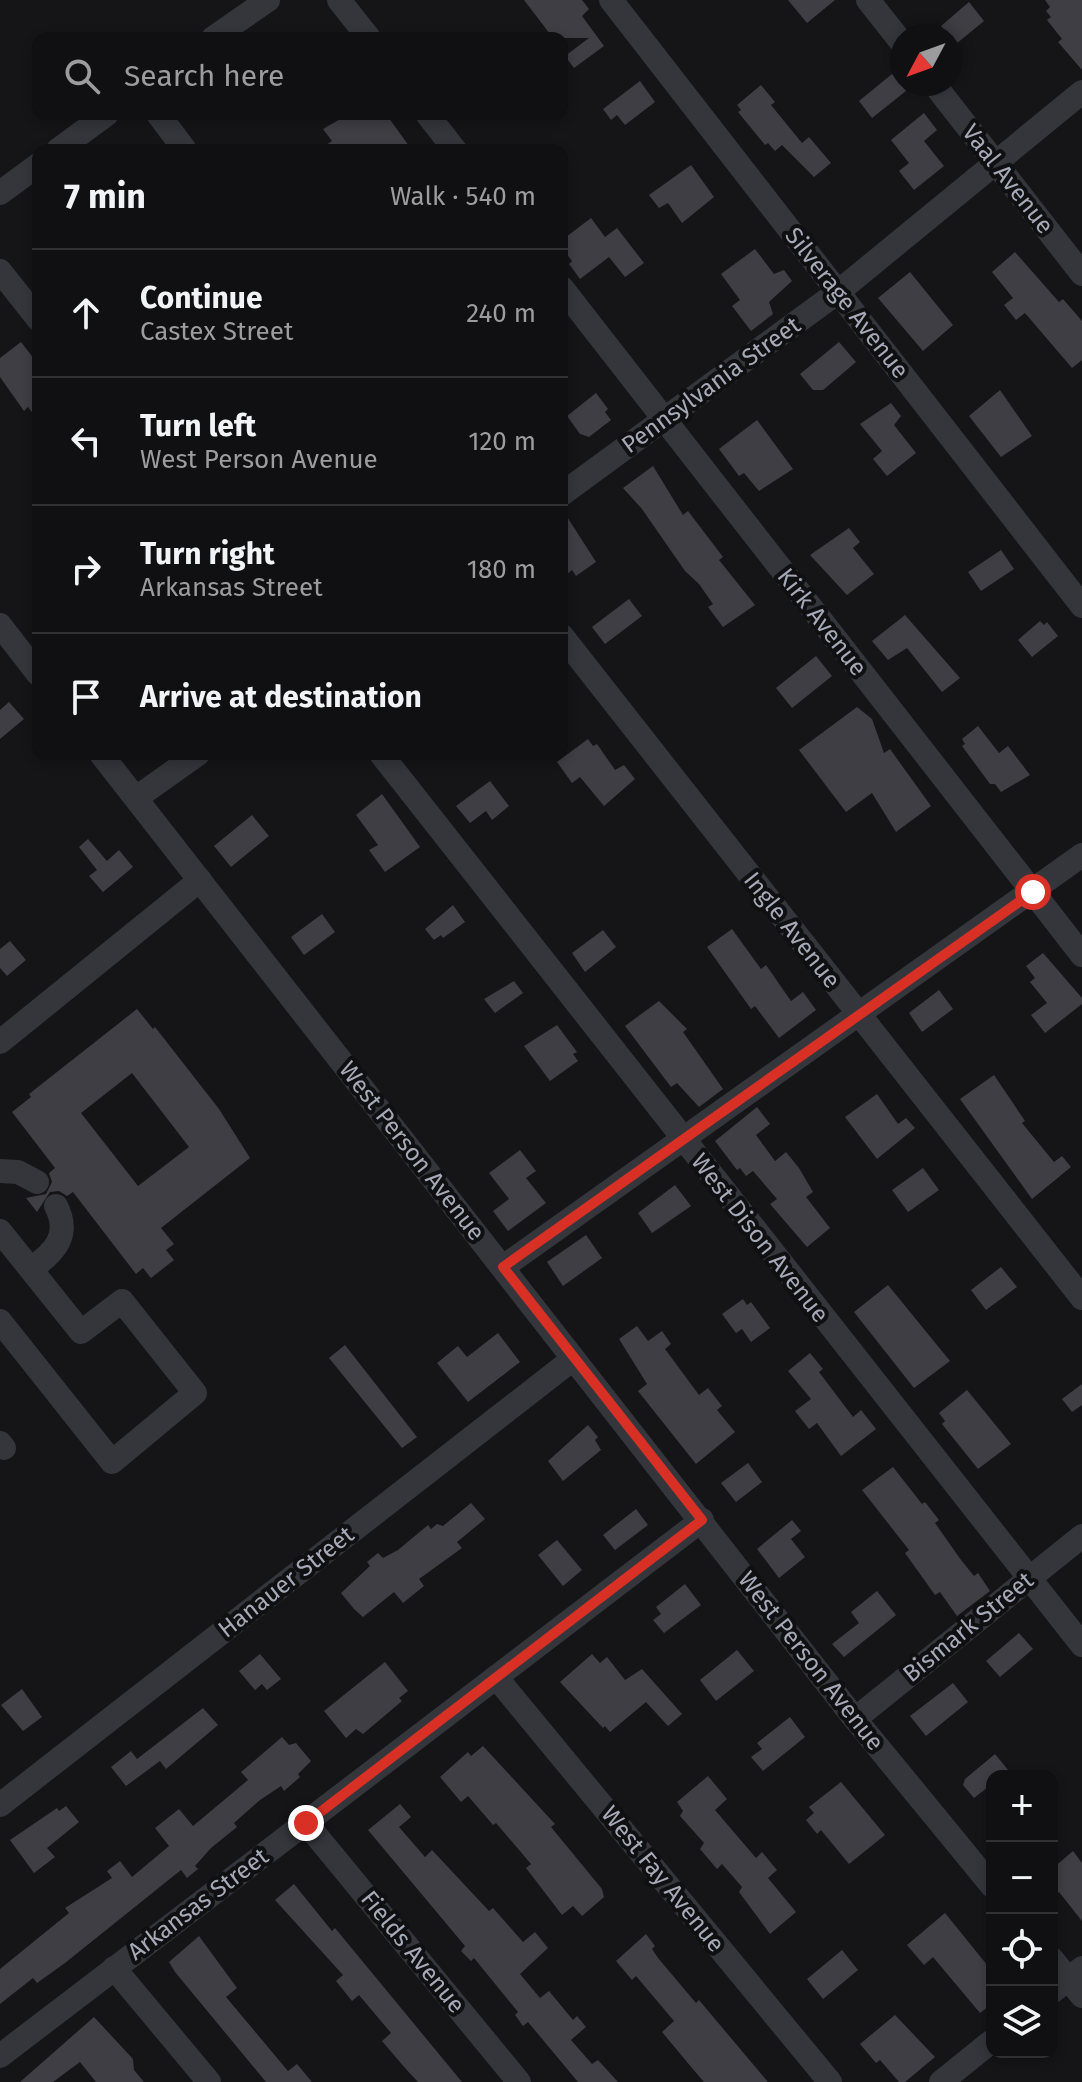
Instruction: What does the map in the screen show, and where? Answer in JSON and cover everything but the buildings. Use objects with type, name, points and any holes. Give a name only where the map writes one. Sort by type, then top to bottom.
[{"type":"street","points":[[222,32],[268,0]]},
{"type":"street","points":[[339,0],[364,32]]},
{"type":"street","name":"Silverage Avenue","points":[[611,0],[1082,606]]},
{"type":"street","points":[[868,0],[890,28]]},
{"type":"street","name":"Pennsylvania Street","points":[[568,490],[838,292],[1082,92]]},
{"type":"street","name":"Vaal Avenue","points":[[943,96],[1082,274]]},
{"type":"street","points":[[66,144],[99,120]]},
{"type":"street","points":[[162,120],[180,144]]},
{"type":"street","points":[[432,120],[450,144]]},
{"type":"street","points":[[0,193],[32,169]]},
{"type":"street","points":[[0,271],[32,311]]},
{"type":"street","name":"Kirk Avenue","points":[[568,296],[1082,955]]},
{"type":"street","points":[[0,625],[32,666]]},
{"type":"street","name":"Ingle Avenue","points":[[568,644],[1082,1298]]},
{"type":"street","name":"West Person Avenue","points":[[106,760],[855,1719],[986,1879]]},
{"type":"street","points":[[136,798],[190,760]]},
{"type":"street","name":"West Dison Avenue","points":[[386,760],[1082,1645]]},
{"type":"street","points":[[503,1267],[1082,855]]},
{"type":"street","points":[[0,1042],[200,880]]},
{"type":"street","points":[[0,1171],[18,1172],[37,1182]]},
{"type":"street","points":[[31,1269],[61,1239],[62,1217],[56,1206]]},
{"type":"street","points":[[0,1231],[81,1332],[122,1301],[195,1393],[112,1462],[0,1321]]},
{"type":"street","name":"Hanauer Street","points":[[0,1805],[573,1359]]},
{"type":"street","name":"Arkansas Street","points":[[0,2056],[702,1520]]},
{"type":"street","name":"Bismark Street","points":[[855,1719],[1082,1536]]},
{"type":"street","name":"West Fay Avenue","points":[[496,1677],[830,2082]]},
{"type":"street","name":"Fields Avenue","points":[[306,1823],[519,2082]]},
{"type":"street","points":[[1058,1967],[1071,1984]]},
{"type":"street","points":[[114,1968],[209,2082]]},
{"type":"street","points":[[941,2082],[986,2046]]},
{"type":"route","points":[[306,1823],[702,1520],[503,1267],[1033,892]]}]
